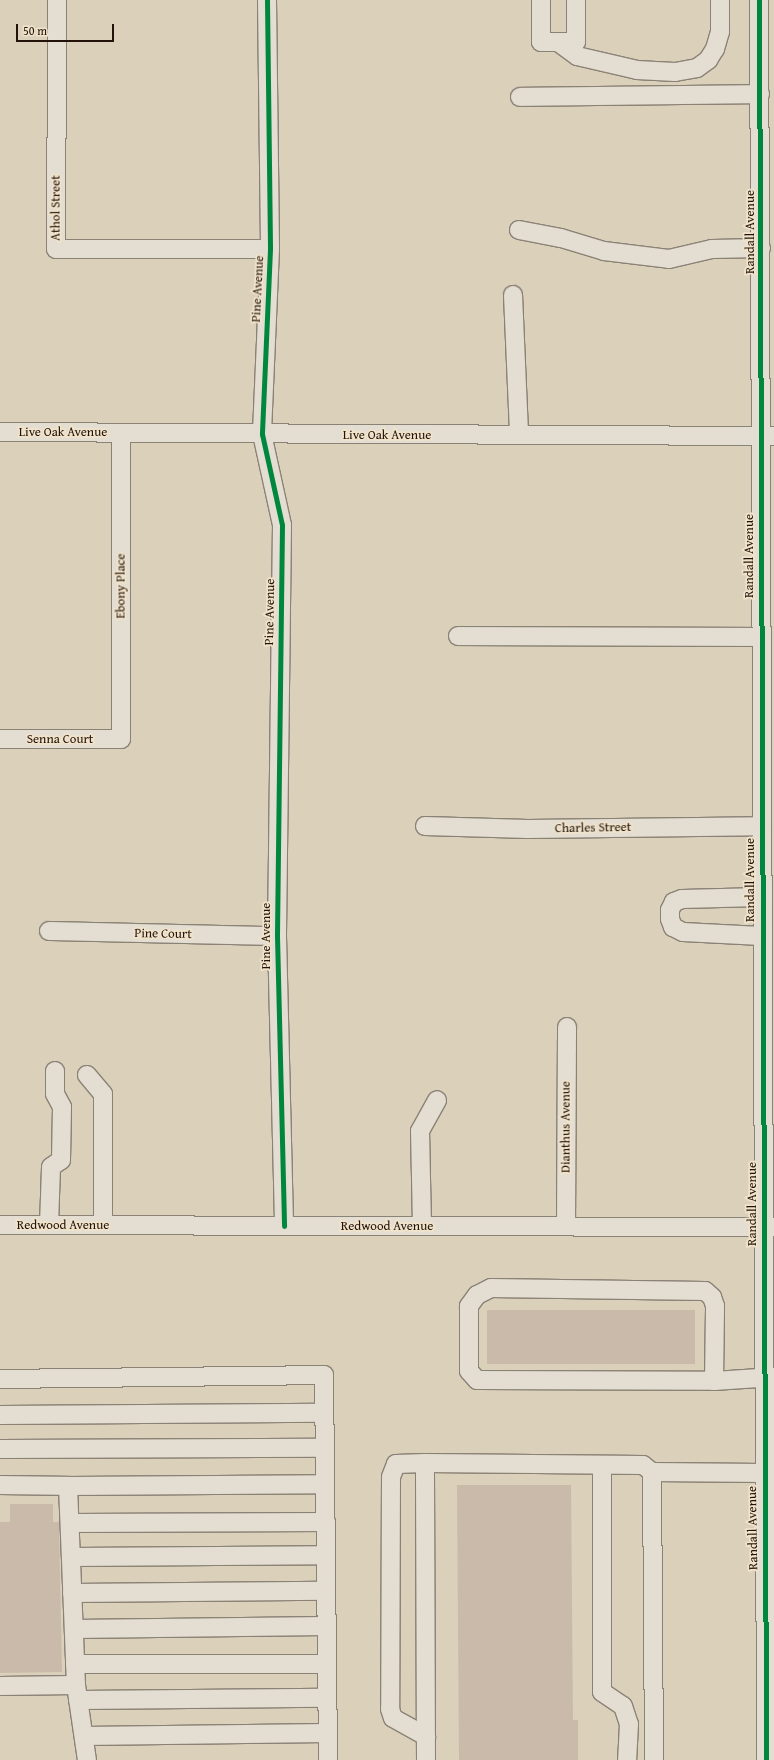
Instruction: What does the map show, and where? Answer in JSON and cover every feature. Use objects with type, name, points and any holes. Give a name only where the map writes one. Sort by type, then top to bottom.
[{"type":"street","name":"Athol Street","points":[[57,0],[56,249],[270,249]]},
{"type":"street","name":"Pine Avenue","points":[[267,0],[270,249],[262,434],[282,525],[277,936],[284,1226]]},
{"type":"street","points":[[541,0],[541,42],[576,42],[576,0]]},
{"type":"street","points":[[558,42],[577,56],[637,70],[675,72],[697,68],[708,60],[715,48],[720,32],[720,0]]},
{"type":"street","name":"Randall Avenue","points":[[759,0],[760,94],[767,143],[761,248],[767,436],[767,536],[760,637],[768,730],[761,826],[761,897],[765,931],[769,1227],[769,1377],[763,1473],[769,1549],[770,1735],[766,1760]]},
{"type":"street","points":[[520,97],[760,94]]},
{"type":"street","points":[[519,230],[561,238],[604,251],[669,259],[712,249],[761,248]]},
{"type":"street","points":[[513,295],[519,436]]},
{"type":"street","name":"Live Oak Avenue","points":[[0,432],[519,436],[767,436]]},
{"type":"street","name":"Ebony Place","points":[[120,433],[120,739]]},
{"type":"street","points":[[458,636],[760,637]]},
{"type":"street","name":"Senna Court","points":[[0,739],[120,739]]},
{"type":"street","name":"Charles Street","points":[[425,826],[528,829],[761,826]]},
{"type":"street","points":[[761,897],[682,899],[674,902],[670,910],[670,919],[673,927],[683,932],[765,931]]},
{"type":"street","name":"Pine Court","points":[[49,931],[277,936]]},
{"type":"street","name":"Dianthus Avenue","points":[[566,1226],[567,1027]]},
{"type":"street","points":[[49,1225],[51,1167],[61,1160],[62,1107],[55,1094],[56,1071]]},
{"type":"street","points":[[87,1075],[103,1094],[103,1225]]},
{"type":"street","points":[[422,1226],[420,1131],[436,1100]]},
{"type":"street","name":"Redwood Avenue","points":[[0,1225],[769,1227]]},
{"type":"street","points":[[714,1381],[715,1306],[712,1297],[705,1291],[491,1288],[477,1295],[469,1306],[469,1371],[477,1380],[714,1381],[769,1377]]},
{"type":"street","points":[[0,1379],[324,1375],[328,1760]]},
{"type":"street","points":[[0,1415],[324,1413]]},
{"type":"street","points":[[0,1449],[325,1448]]},
{"type":"street","points":[[425,1463],[426,1760]]},
{"type":"street","points":[[426,1736],[393,1718],[390,1709],[392,1477],[396,1464],[643,1465],[652,1472],[763,1473]]},
{"type":"street","points":[[602,1465],[602,1692],[623,1706],[629,1724],[627,1760]]},
{"type":"street","points":[[652,1472],[654,1760]]},
{"type":"street","points":[[0,1485],[68,1486],[325,1484]]},
{"type":"street","points":[[68,1486],[75,1664],[77,1692],[87,1760]]},
{"type":"street","points":[[70,1523],[326,1522]]},
{"type":"street","points":[[71,1557],[326,1555]]},
{"type":"street","points":[[72,1593],[326,1591]]},
{"type":"street","points":[[74,1629],[326,1626]]},
{"type":"street","points":[[75,1664],[327,1664]]},
{"type":"street","points":[[0,1686],[77,1692],[327,1698]]},
{"type":"street","points":[[84,1736],[328,1733]]},
{"type":"building","points":[[487,1310],[695,1310],[695,1364],[487,1364]]},
{"type":"building","points":[[457,1485],[571,1485],[573,1720],[578,1720],[578,1760],[459,1760]]},
{"type":"building","points":[[10,1504],[53,1504],[53,1522],[59,1522],[62,1672],[0,1673],[0,1522],[10,1522]]},
{"type":"cycle path","points":[[267,0],[270,249],[262,434],[282,525],[277,936],[284,1226]]},
{"type":"cycle path","points":[[759,0],[766,1760]]}]
